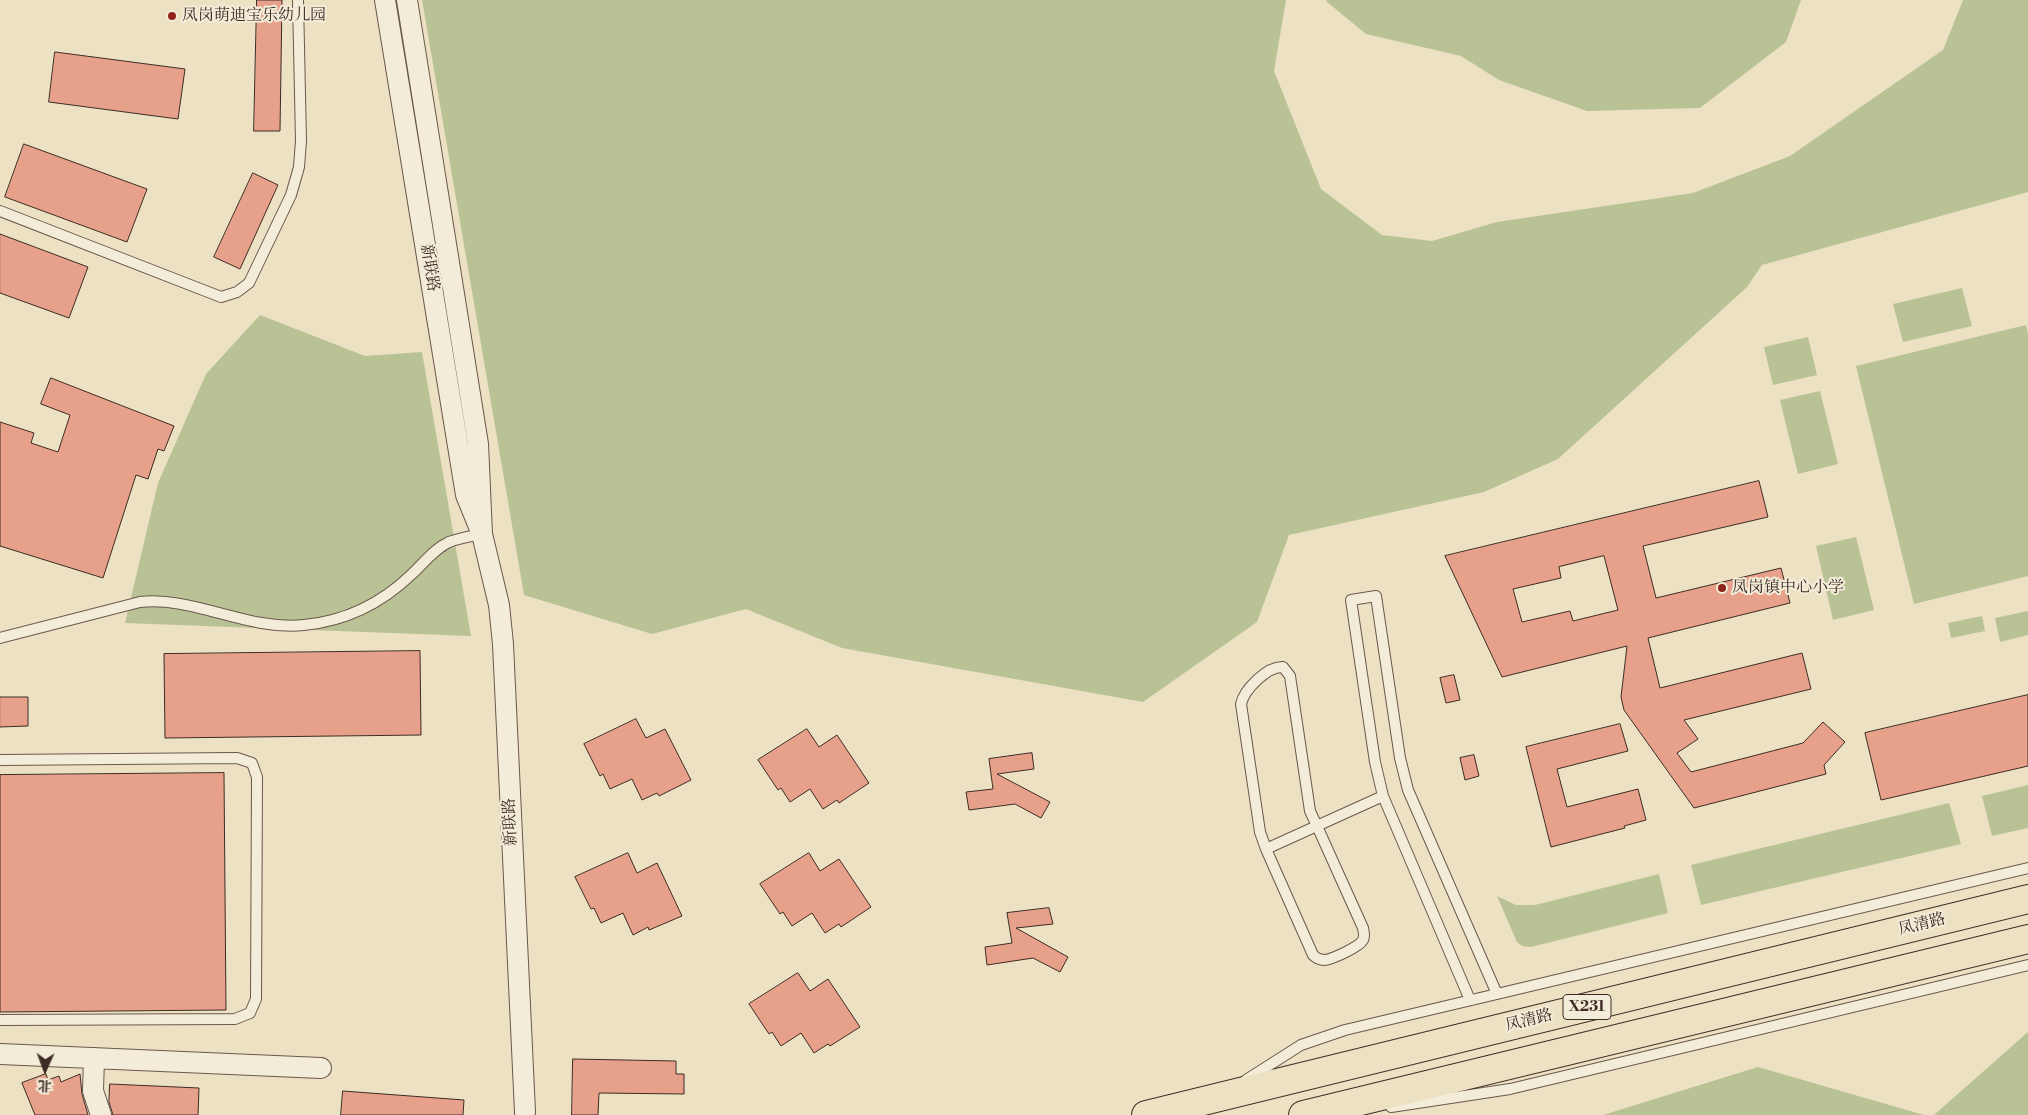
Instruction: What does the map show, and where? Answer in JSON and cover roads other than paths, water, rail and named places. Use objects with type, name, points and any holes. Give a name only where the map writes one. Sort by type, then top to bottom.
[{"type":"main road","name":"凤清路","points":[[1146,1115],[2028,900]]},
{"type":"main road","name":"X231","points":[[1304,1115],[2028,939]]},
{"type":"street","name":"新联路","points":[[385,0],[466,495],[482,534],[498,605],[503,644],[525,1114]]},
{"type":"street","name":"新联路","points":[[406,0],[478,444],[482,534]]},
{"type":"street","points":[[0,1054],[321,1068]]},
{"type":"street","points":[[94,1058],[93,1091],[101,1115]]},
{"type":"lane","points":[[0,211],[221,297],[237,292],[249,283],[292,195],[299,168],[301,141],[298,0]]},
{"type":"lane","points":[[0,638],[140,602],[155,601],[173,602],[236,619],[271,625],[304,625],[321,622],[368,607],[394,591],[431,555],[449,542],[482,534]]},
{"type":"lane","points":[[1470,1000],[1383,796],[1375,762],[1351,600],[1376,596],[1400,758],[1408,790],[1497,994]]},
{"type":"lane","points":[[1282,667],[1290,676],[1310,811],[1365,933],[1358,946],[1329,959],[1320,960],[1313,955],[1266,849],[1260,832],[1241,704],[1246,692],[1271,669],[1282,667]]},
{"type":"lane","points":[[0,760],[238,758],[252,763],[257,777],[256,999],[250,1013],[235,1019],[0,1020]]},
{"type":"lane","points":[[1266,849],[1383,796]]},
{"type":"lane","points":[[1220,1097],[1301,1045],[1322,1037],[1470,1000],[2028,868]]},
{"type":"lane","points":[[1384,1108],[1510,1089],[2028,965]]},
{"type":"lane","points":[[1336,1115],[1365,1111]]},
{"type":"place","name":"凤岗萌迪宝乐幼儿园","points":[[172,16]]},
{"type":"place","name":"凤岗镇中心小学","points":[[1722,588]]}]
